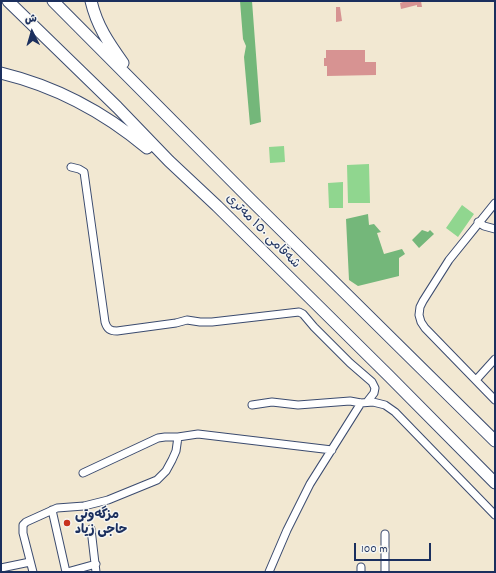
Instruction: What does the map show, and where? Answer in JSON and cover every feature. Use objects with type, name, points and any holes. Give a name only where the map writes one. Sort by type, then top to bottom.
[{"type":"highway","name":"شەقامی ١٥٠ مەتری","points":[[8,1],[389,376],[495,483]]},
{"type":"highway","name":"شەقامی ١٥٠ مەتری","points":[[53,1],[251,200],[495,441]]},
{"type":"highway","points":[[91,1],[99,26],[106,40],[144,91]]},
{"type":"highway","points":[[1,73],[54,89],[107,118],[137,139],[183,180],[217,206]]},
{"type":"street","points":[[71,167],[84,172],[105,322],[109,329],[117,331],[176,323],[187,320],[212,322],[290,312],[301,312],[350,363],[372,382],[374,392],[364,403],[310,484],[286,530],[269,572]]},
{"type":"street","points":[[495,203],[478,222],[449,260],[423,301],[420,307],[419,315],[425,328],[495,400]]},
{"type":"street","points":[[478,222],[484,226],[495,229]]},
{"type":"street","points":[[476,380],[495,359]]},
{"type":"street","points":[[252,405],[272,402],[298,405],[350,402],[379,403],[395,412],[495,515]]},
{"type":"street","points":[[83,473],[158,438],[165,437],[178,438],[198,434],[332,450]]},
{"type":"street","points":[[33,572],[22,529],[26,522],[63,506],[84,506],[108,500],[157,480],[166,471],[172,460],[176,451],[178,438]]},
{"type":"street","points":[[52,510],[67,572],[96,564]]},
{"type":"street","points":[[91,528],[96,572]]},
{"type":"street","points":[[385,534],[386,572]]},
{"type":"street","points":[[1,568],[30,562]]},
{"type":"green space","points":[[240,1],[252,1],[261,122],[250,125],[244,57],[246,46],[243,39]]},
{"type":"green space","points":[[284,146],[285,162],[270,163],[269,147]]},
{"type":"green space","points":[[369,164],[370,203],[348,203],[347,165]]},
{"type":"green space","points":[[343,182],[343,208],[329,208],[328,183]]},
{"type":"green space","points":[[462,205],[474,214],[458,237],[446,228]]},
{"type":"green space","points":[[368,214],[369,225],[374,224],[381,232],[377,233],[384,254],[402,249],[405,254],[399,258],[399,276],[358,286],[349,280],[346,219]]},
{"type":"green space","points":[[422,230],[428,232],[430,230],[434,234],[419,248],[412,240]]},
{"type":"building","points":[[406,1],[421,1],[422,7],[417,7],[417,5],[401,9],[400,3]]},
{"type":"building","points":[[336,7],[340,7],[342,21],[336,22]]},
{"type":"building","points":[[326,50],[365,50],[365,62],[376,62],[376,75],[327,76],[327,66],[324,66]]},
{"type":"place","name":"مزگەوتی حاجی زیاد","points":[[67,523]]}]
